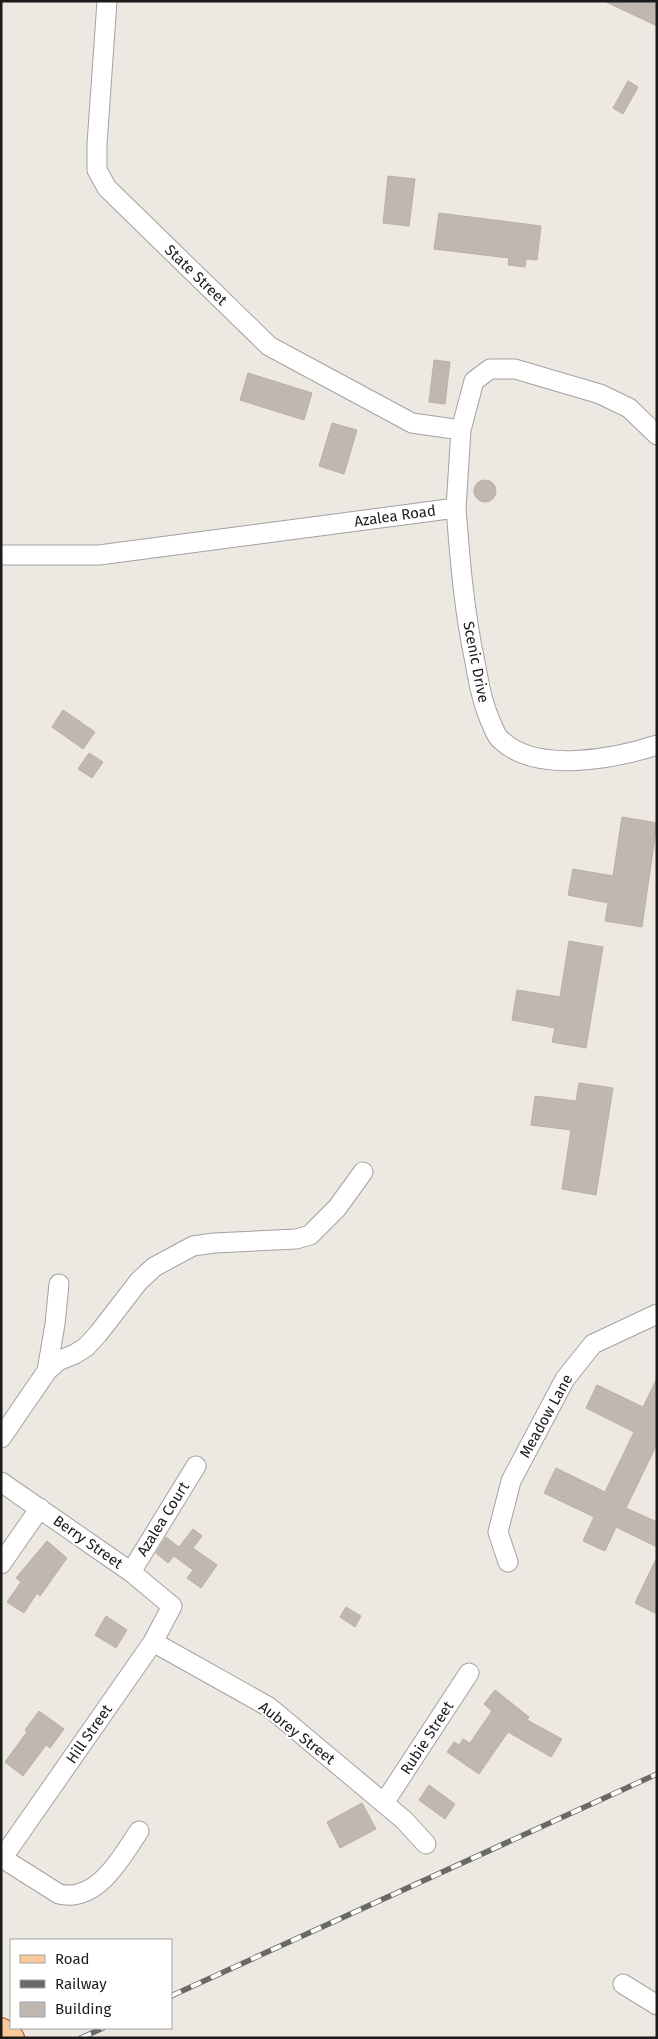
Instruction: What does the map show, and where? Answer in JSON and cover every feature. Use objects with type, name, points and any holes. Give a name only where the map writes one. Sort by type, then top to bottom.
[{"type":"main road","points":[[1,2030],[12,2038]]},
{"type":"street","name":"State Street","points":[[107,1],[97,170],[107,188],[269,346],[412,423],[461,430]]},
{"type":"street","name":"Azalea Road","points":[[1,555],[99,555],[456,508],[461,430],[474,381],[490,369],[515,369],[600,394],[629,408],[657,435]]},
{"type":"street","name":"Scenic Drive","points":[[456,508],[460,572],[471,643],[484,708],[499,739],[516,752],[559,762],[602,757],[657,745]]},
{"type":"street","points":[[1,1438],[46,1371],[58,1361],[86,1347],[139,1281],[154,1267],[192,1246],[296,1238],[310,1235],[337,1208],[363,1172]]},
{"type":"street","points":[[46,1371],[55,1324],[59,1284]]},
{"type":"street","name":"Meadow Lane","points":[[508,1562],[498,1532],[511,1481],[564,1378],[592,1344],[657,1314]]},
{"type":"street","name":"Azalea Court","points":[[131,1572],[196,1466]]},
{"type":"street","name":"Berry Street","points":[[1,1482],[131,1572],[172,1606]]},
{"type":"street","points":[[1,1564],[40,1508]]},
{"type":"street","name":"Hill Street","points":[[2,1859],[153,1642],[172,1606]]},
{"type":"street","name":"Aubrey Street","points":[[153,1642],[269,1708],[404,1820],[426,1844]]},
{"type":"street","name":"Rubie Street","points":[[384,1803],[469,1672]]},
{"type":"street","points":[[2,1859],[59,1894],[70,1897],[90,1890],[115,1867],[139,1831]]},
{"type":"street","points":[[623,1984],[657,2005]]},
{"type":"building","points":[[604,1],[657,1],[657,26]]},
{"type":"building","points":[[628,81],[638,87],[623,114],[613,108]]},
{"type":"building","points":[[388,176],[415,179],[409,226],[383,223]]},
{"type":"building","points":[[439,213],[541,226],[537,260],[526,259],[525,267],[508,265],[509,258],[434,249]]},
{"type":"building","points":[[434,360],[450,362],[445,404],[429,402]]},
{"type":"building","points":[[248,373],[312,393],[304,420],[240,400]]},
{"type":"building","points":[[332,423],[357,430],[344,474],[319,466]]},
{"type":"building","points":[[485,480],[493,483],[496,491],[493,499],[485,502],[477,499],[474,491],[477,483]]},
{"type":"building","points":[[63,710],[95,732],[83,749],[52,727]]},
{"type":"building","points":[[89,753],[103,762],[92,778],[78,769]]},
{"type":"building","points":[[622,817],[657,823],[642,927],[605,921],[608,903],[568,895],[573,869],[613,876]]},
{"type":"building","points":[[569,941],[603,947],[586,1048],[552,1042],[555,1028],[512,1020],[517,990],[560,997]]},
{"type":"building","points":[[579,1083],[613,1088],[596,1195],[562,1189],[571,1130],[531,1125],[535,1096],[576,1101]]},
{"type":"building","points":[[657,1378],[657,1444],[626,1508],[657,1522],[657,1547],[616,1527],[605,1551],[583,1541],[594,1517],[544,1493],[556,1468],[605,1492],[634,1432],[586,1408],[597,1385],[643,1407]]},
{"type":"building","points":[[193,1529],[202,1536],[193,1548],[217,1565],[201,1588],[187,1578],[193,1570],[174,1556],[168,1563],[156,1553],[166,1537],[179,1547]]},
{"type":"building","points":[[47,1541],[67,1558],[40,1596],[37,1593],[24,1613],[7,1602],[21,1582],[16,1578]]},
{"type":"building","points":[[657,1557],[657,1614],[635,1603]]},
{"type":"building","points":[[346,1607],[361,1616],[355,1627],[340,1617]]},
{"type":"building","points":[[106,1616],[127,1630],[116,1648],[95,1635]]},
{"type":"building","points":[[495,1690],[529,1717],[527,1720],[562,1739],[551,1757],[508,1732],[479,1774],[447,1752],[454,1742],[459,1745],[463,1739],[470,1743],[492,1711],[484,1704]]},
{"type":"building","points":[[39,1711],[64,1729],[50,1748],[46,1745],[23,1776],[5,1762],[27,1732],[25,1730]]},
{"type":"building","points":[[429,1785],[455,1804],[445,1819],[419,1800]]},
{"type":"building","points":[[362,1803],[376,1829],[340,1848],[327,1822]]},
{"type":"railway","points":[[172,1996],[657,1774]]},
{"type":"railway","points":[[81,2038],[101,2029]]}]
